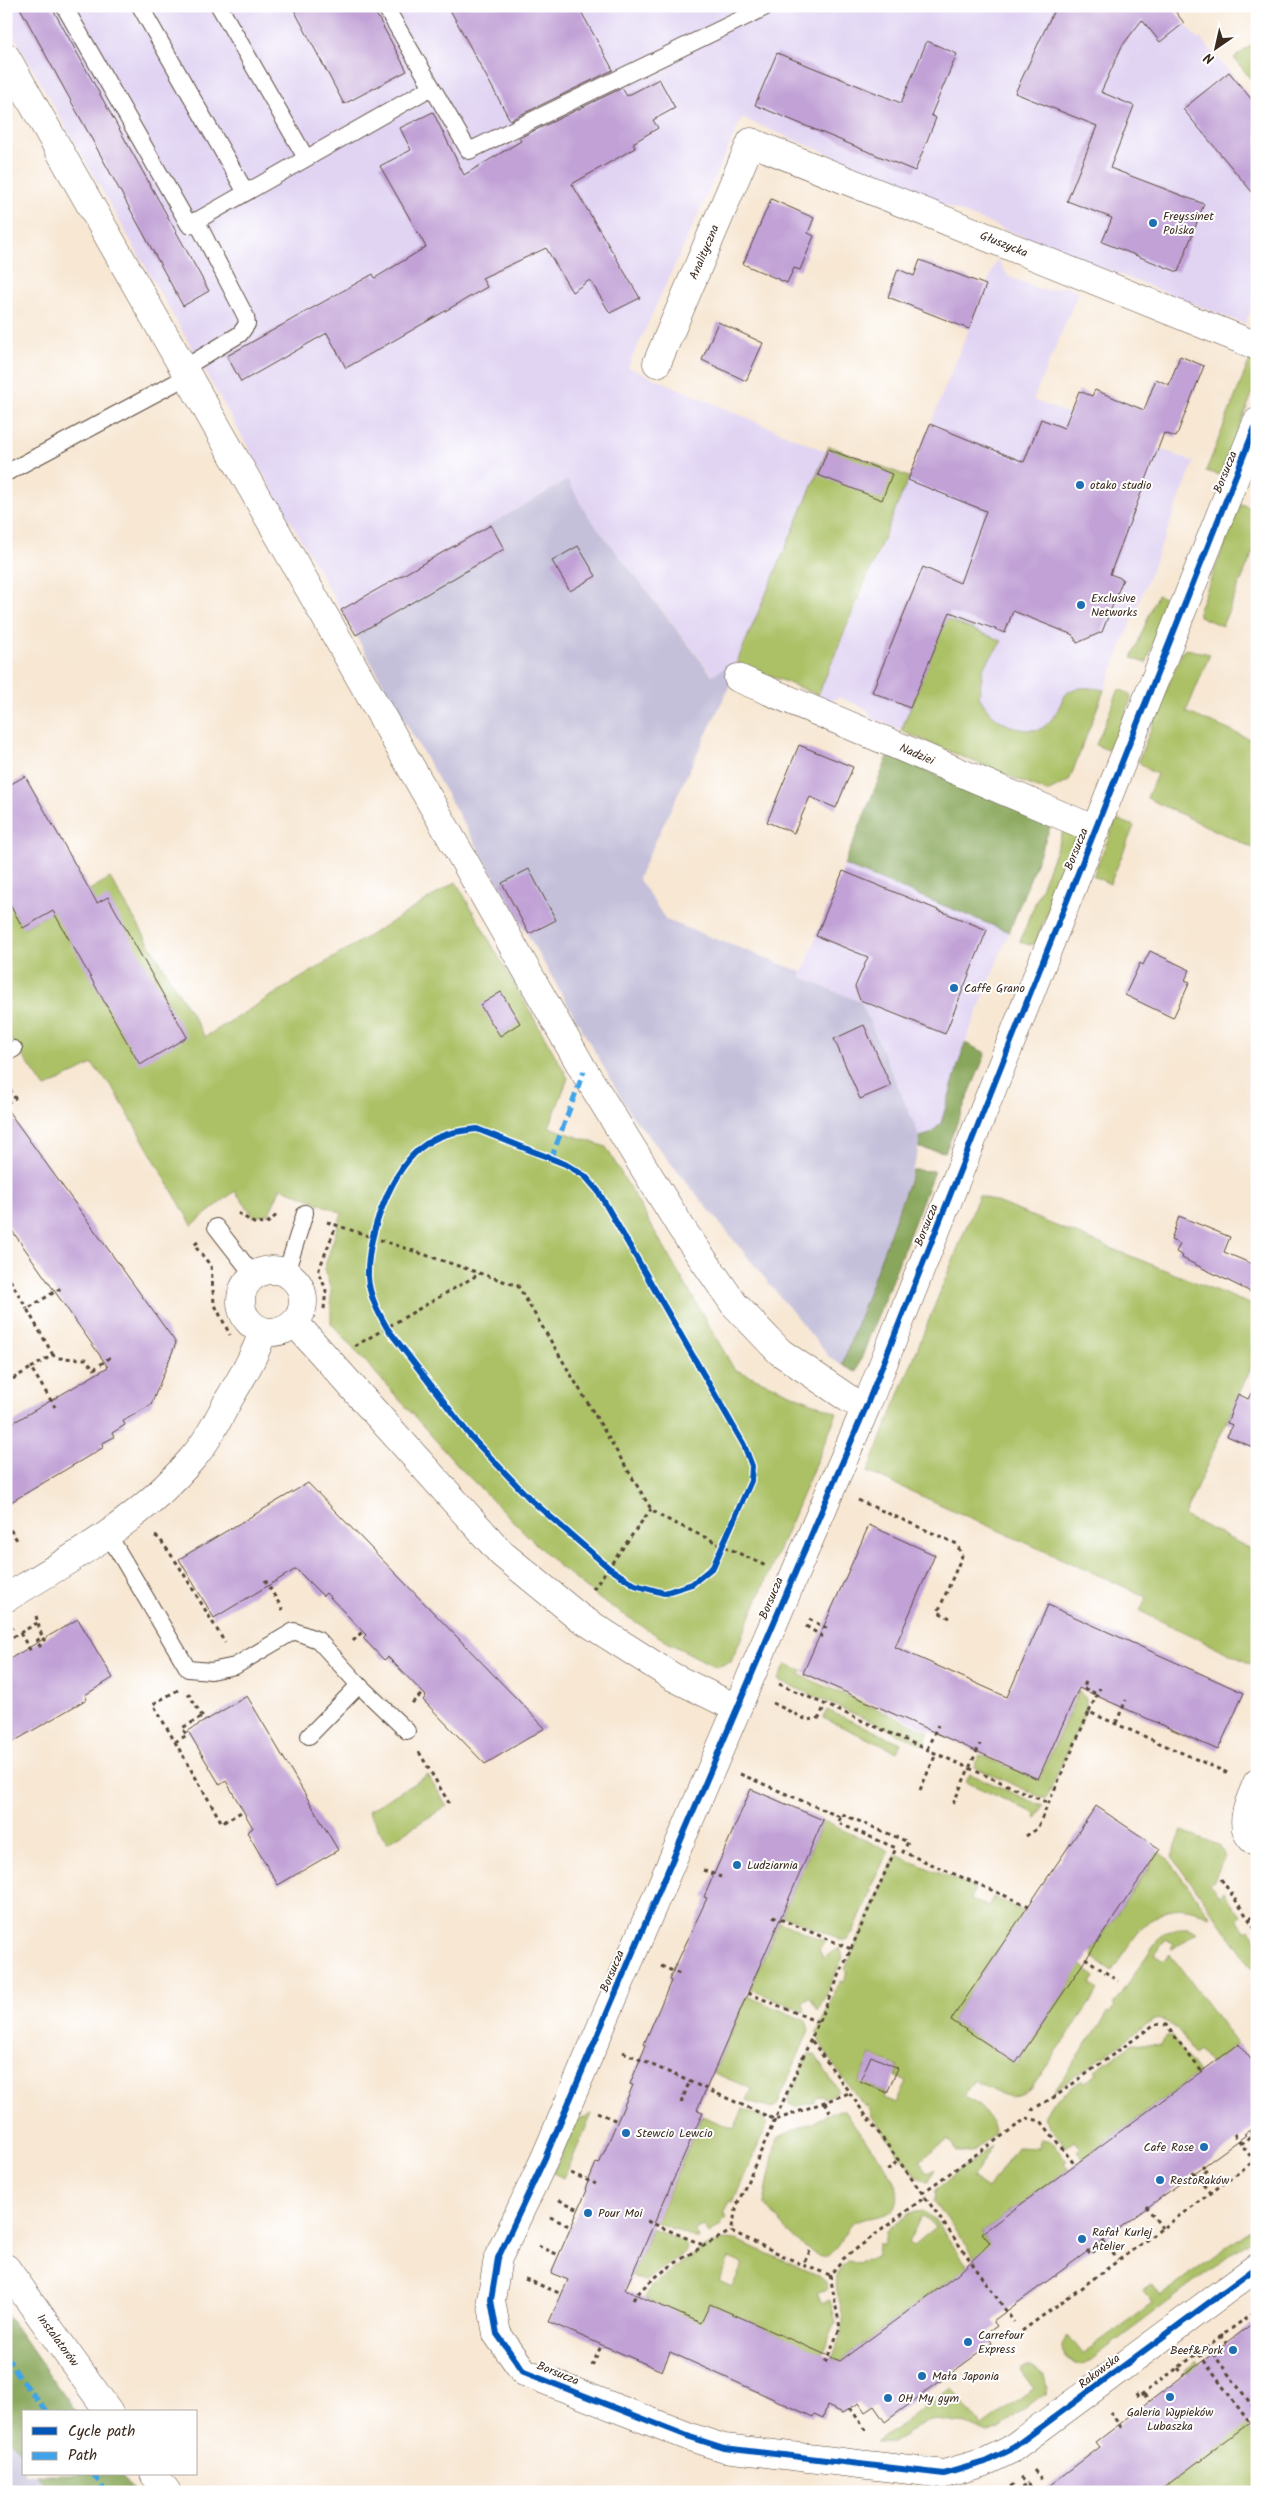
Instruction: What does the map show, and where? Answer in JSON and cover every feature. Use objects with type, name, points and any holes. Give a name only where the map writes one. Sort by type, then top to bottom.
[{"type":"street","points":[[6,57],[589,1079],[682,1230],[734,1304],[780,1352],[849,1400],[866,1407]]},
{"type":"street","name":"Głuszycka","points":[[751,142],[1257,346]]},
{"type":"street","name":"Analityczna","points":[[657,363],[751,142]]},
{"type":"street","name":"Borsucza","points":[[946,2483],[724,2448],[690,2438],[524,2372],[496,2334],[491,2300],[498,2258],[545,2158],[866,1407],[1257,422]]},
{"type":"street","name":"Nadziei","points":[[738,678],[1096,830]]},
{"type":"street","points":[[269,1270],[286,1273],[297,1282],[303,1295],[303,1310],[295,1323],[281,1332],[263,1331],[254,1327],[247,1320],[241,1302],[247,1283],[254,1276],[269,1270]]},
{"type":"street","points":[[295,1323],[502,1554],[579,1617],[673,1677],[736,1708]]},
{"type":"street","points":[[6,1598],[108,1534],[158,1495],[192,1459],[209,1436],[250,1363],[263,1331]]},
{"type":"street","points":[[1246,1780],[1246,1829],[1249,1838],[1257,1843]]},
{"type":"street","name":"Rakowska","points":[[946,2483],[1010,2450],[1257,2267]]},
{"type":"street","name":"Instalatorów","points":[[6,2268],[108,2410]]},
{"type":"street","points":[[155,2476],[167,2492]]},
{"type":"lane","points":[[6,474],[186,372],[240,334],[247,324],[246,317],[192,223],[64,6]]},
{"type":"lane","points":[[140,6],[245,192]]},
{"type":"lane","points":[[219,6],[306,158]]},
{"type":"lane","points":[[385,6],[469,151],[768,6]]},
{"type":"lane","points":[[192,223],[432,87]]},
{"type":"lane","points":[[286,1273],[306,1213]]},
{"type":"lane","points":[[216,1227],[254,1276]]},
{"type":"lane","points":[[108,1534],[188,1669],[211,1671],[234,1666],[294,1631],[318,1640],[359,1685],[407,1731]]},
{"type":"lane","points":[[309,1736],[359,1685]]},
{"type":"path","points":[[6,1082],[15,1098],[6,1104]]},
{"type":"path","points":[[230,1342],[230,1335],[214,1303],[211,1266],[194,1245],[237,1212],[254,1223],[266,1224],[277,1215],[282,1204],[336,1226],[518,1286],[651,1509],[660,1516],[723,1547],[767,1566]]},
{"type":"path","points":[[324,1315],[326,1289],[318,1272],[336,1226]]},
{"type":"path","points":[[372,1246],[372,1238],[376,1229]]},
{"type":"path","points":[[6,1273],[53,1356],[58,1358],[86,1359],[94,1369],[112,1356]]},
{"type":"path","points":[[348,1351],[385,1324],[480,1274]]},
{"type":"path","points":[[28,1309],[61,1288]]},
{"type":"path","points":[[385,1324],[393,1335]]},
{"type":"path","points":[[6,1383],[53,1356]]},
{"type":"path","points":[[30,1368],[55,1407]]},
{"type":"path","points":[[851,1500],[860,1500],[957,1544],[962,1556],[938,1612],[950,1618]]},
{"type":"path","points":[[592,1591],[651,1509]]},
{"type":"path","points":[[6,1523],[17,1540]]},
{"type":"path","points":[[720,1554],[726,1538]]},
{"type":"path","points":[[601,1562],[615,1572]]},
{"type":"path","points":[[265,1580],[286,1616]]},
{"type":"path","points":[[6,1641],[39,1622],[42,1637],[47,1644]]},
{"type":"path","points":[[801,1624],[826,1639]]},
{"type":"path","points":[[20,1633],[32,1653]]},
{"type":"path","points":[[41,1648],[36,1641],[42,1637]]},
{"type":"path","points":[[774,1682],[1048,1803]]},
{"type":"path","points":[[1086,1682],[1084,1688],[1097,1694]]},
{"type":"path","points":[[184,1686],[205,1721]]},
{"type":"path","points":[[1026,1836],[1037,1829],[1100,1688]]},
{"type":"path","points":[[766,1700],[807,1720],[819,1718],[825,1705]]},
{"type":"path","points":[[1116,1723],[1126,1700]]},
{"type":"path","points":[[1089,1712],[1246,1780]]},
{"type":"path","points":[[175,1742],[186,1736],[182,1728],[202,1717]]},
{"type":"path","points":[[926,1749],[938,1725]]},
{"type":"path","points":[[407,1731],[449,1803]]},
{"type":"path","points":[[953,1804],[980,1744]]},
{"type":"path","points":[[920,1790],[936,1754]]},
{"type":"path","points":[[735,1772],[840,1817]]},
{"type":"path","points":[[731,2232],[737,2204],[812,2041],[818,2022],[896,1848],[838,1823],[842,1814],[908,1842],[903,1852],[1029,1906]]},
{"type":"path","points":[[703,1870],[721,1877]]},
{"type":"path","points":[[1221,1879],[1257,1931]]},
{"type":"path","points":[[1249,1920],[1257,1905]]},
{"type":"path","points":[[774,1916],[851,1949]]},
{"type":"path","points":[[1084,1958],[1118,1981]]},
{"type":"path","points":[[661,1966],[680,1974]]},
{"type":"path","points":[[748,1993],[818,2022]]},
{"type":"path","points":[[1031,2110],[1056,2096],[1155,2024],[1166,2025],[1202,2072]]},
{"type":"path","points":[[812,2041],[1014,2322]]},
{"type":"path","points":[[623,2052],[690,2080],[776,2120],[849,2093]]},
{"type":"path","points":[[681,2103],[690,2080]]},
{"type":"path","points":[[825,2102],[830,2112]]},
{"type":"path","points":[[597,2112],[617,2121]]},
{"type":"path","points":[[830,2275],[844,2259],[1024,2119],[1041,2120],[1075,2165]]},
{"type":"path","points":[[1241,2144],[1252,2135],[1249,2130]]},
{"type":"path","points":[[1022,2331],[1255,2160],[1234,2134]]},
{"type":"path","points":[[887,2170],[898,2161]]},
{"type":"path","points":[[1197,2177],[1206,2170],[1202,2164]]},
{"type":"path","points":[[570,2172],[596,2184]]},
{"type":"path","points":[[1193,2172],[1210,2193]]},
{"type":"path","points":[[547,2224],[561,2194]]},
{"type":"path","points":[[558,2200],[579,2209]]},
{"type":"path","points":[[1146,2206],[1162,2228]]},
{"type":"path","points":[[550,2217],[571,2227]]},
{"type":"path","points":[[647,2221],[703,2245]]},
{"type":"path","points":[[633,2300],[640,2289],[703,2245],[731,2232],[803,2265],[830,2275]]},
{"type":"path","points":[[1098,2234],[1118,2260]]},
{"type":"path","points":[[534,2254],[541,2239]]},
{"type":"path","points":[[1087,2250],[1090,2254],[1105,2243]]},
{"type":"path","points":[[538,2246],[559,2255]]},
{"type":"path","points":[[803,2265],[810,2251]]},
{"type":"path","points":[[523,2286],[527,2270]]},
{"type":"path","points":[[825,2363],[840,2328],[830,2275]]},
{"type":"path","points":[[524,2278],[562,2294]]},
{"type":"path","points":[[1135,2392],[1138,2397],[1144,2394],[1257,2310]]},
{"type":"path","points":[[591,2368],[601,2346]]},
{"type":"path","points":[[1208,2347],[1257,2412]]},
{"type":"path","points":[[1199,2354],[1257,2433]]},
{"type":"path","points":[[582,2365],[599,2372]]},
{"type":"path","points":[[1178,2369],[1184,2375]]},
{"type":"path","points":[[1129,2397],[1158,2376]]},
{"type":"path","points":[[1144,2394],[1150,2401]]},
{"type":"path","points":[[1116,2407],[1110,2411],[1124,2430]]},
{"type":"path","points":[[850,2408],[872,2440]]},
{"type":"path","points":[[1004,2492],[1022,2477],[1034,2492]]},
{"type":"path","points":[[1016,2492],[1028,2483]]},
{"type":"shaded area","points":[[6,6],[1171,6],[1198,40],[1201,38],[1257,106],[1257,296],[1245,324],[931,200],[926,194],[742,118],[628,367],[827,452],[737,662],[713,675],[586,513],[568,480],[341,610],[6,22]]},
{"type":"shaded area","points":[[997,259],[1009,277],[1045,291],[1066,286],[1079,291],[1033,400],[1194,462],[1069,781],[1047,792],[870,717],[867,709],[839,697],[832,701],[818,695],[864,589]]},
{"type":"shaded area","points":[[568,480],[586,513],[712,675],[737,662],[728,689],[638,878],[666,920],[802,972],[801,977],[861,1002],[920,1137],[917,1157],[842,1365],[830,1358],[630,1113],[341,610]]},
{"type":"shaded area","points":[[844,865],[1009,932],[965,1043],[941,1123],[930,1134],[920,1137],[861,1002],[801,977]]},
{"type":"shaded area","points":[[6,2433],[22,2454],[22,2476],[37,2476],[49,2492],[6,2492]]},
{"type":"green space","points":[[1257,41],[1257,87],[1234,58]]},
{"type":"green space","points":[[1252,354],[1257,356],[1257,382],[1220,475],[1206,471]]},
{"type":"green space","points":[[829,446],[909,477],[818,695],[737,662]]},
{"type":"green space","points":[[1241,504],[1257,510],[1257,543],[1222,626],[1199,616],[1199,609]]},
{"type":"green space","points":[[1157,595],[1167,599],[1169,603],[1146,663],[1132,658]]},
{"type":"green space","points":[[946,619],[1002,641],[983,668],[979,696],[990,712],[1004,723],[1022,729],[1041,729],[1050,721],[1069,692],[1087,688],[1104,690],[1069,781],[1047,792],[901,731]]},
{"type":"green space","points":[[1186,649],[1210,654],[1186,712],[1257,742],[1257,850],[1147,798],[1157,774],[1148,770],[1138,761],[1182,652]]},
{"type":"green space","points":[[1119,689],[1130,694],[1131,699],[1113,746],[1108,750],[1096,745]]},
{"type":"green space","points":[[889,754],[1051,825],[1009,932],[844,865]]},
{"type":"green space","points":[[1119,820],[1134,826],[1110,884],[1093,876],[1115,822]]},
{"type":"green space","points":[[1066,824],[1079,833],[1035,943],[1030,945],[1020,942]]},
{"type":"green space","points":[[110,878],[205,1037],[456,882],[568,1078],[549,1127],[606,1147],[734,1369],[837,1413],[731,1662],[716,1667],[669,1643],[601,1600],[555,1563],[464,1472],[331,1323],[331,1290],[324,1269],[342,1213],[281,1187],[269,1214],[254,1217],[235,1191],[192,1225],[113,1088],[92,1064],[45,1088],[6,1032],[6,898],[24,928]]},
{"type":"green space","points":[[965,1043],[986,1053],[945,1152],[919,1148],[920,1137],[930,1134],[941,1123]]},
{"type":"green space","points":[[913,1170],[934,1171],[856,1372],[842,1365]]},
{"type":"green space","points":[[979,1195],[1257,1307],[1257,1354],[1184,1516],[1257,1552],[1257,1667],[1140,1611],[1147,1597],[868,1472]]},
{"type":"green space","points":[[786,1664],[802,1670],[800,1675],[929,1732],[924,1745],[778,1680]]},
{"type":"green space","points":[[1079,1691],[1086,1699],[1086,1710],[1046,1799],[974,1767],[980,1755],[1039,1780]]},
{"type":"green space","points":[[827,1710],[901,1743],[897,1752],[823,1718]]},
{"type":"green space","points":[[970,1774],[1043,1806],[1036,1819],[1034,1813],[966,1782]]},
{"type":"green space","points":[[428,1775],[447,1806],[387,1843],[368,1811]]},
{"type":"green space","points":[[823,1821],[889,1851],[869,1890],[872,1891],[853,1932],[847,1940],[782,1915]]},
{"type":"green space","points":[[1182,1831],[1219,1845],[1225,1856],[1214,1880],[1210,1883],[1219,1896],[1224,1892],[1241,1916],[1237,1920],[1245,1931],[1249,1929],[1257,1940],[1257,1974],[1172,1856]]},
{"type":"green space","points":[[1159,1852],[1169,1860],[1211,1917],[1192,1910],[1176,1909],[1163,1912],[1151,1919],[1141,1930],[1112,1971],[1091,1956],[1093,1954],[1091,1952]]},
{"type":"green space","points":[[896,1855],[975,1888],[971,1900],[989,1907],[994,1897],[1028,1914],[1009,1934],[951,2020],[1016,2065],[1081,1965],[1096,1976],[1090,1984],[1098,1991],[1031,2089],[1008,2096],[994,2092],[974,2080],[964,2095],[980,2107],[988,2117],[994,2135],[972,2152],[957,2152],[948,2140],[919,2161],[928,2173],[935,2169],[929,2181],[915,2176],[873,2118],[866,2104],[864,2106],[837,2070],[819,2040],[817,2033],[840,1981],[843,1982],[848,1971],[845,1969]],"holes":[[[871,2055],[899,2067],[896,2076],[907,2081],[897,2103],[884,2098],[886,2093],[859,2082]]]},
{"type":"green space","points":[[779,1922],[826,1941],[819,1949],[823,1958],[840,1948],[843,1957],[818,2011],[810,1997],[803,2001],[805,2012],[750,1989]]},
{"type":"green space","points":[[1178,1929],[1188,1929],[1197,1932],[1174,1949],[1171,1949],[1174,1944],[1166,1939],[1155,1955],[1163,1961],[1170,1954],[1237,2044],[1210,2064],[1199,2050],[1194,2054],[1172,2025],[1161,2020],[1154,2020],[1054,2091],[1108,2013],[1111,2014],[1115,2007],[1113,2005],[1158,1939],[1163,1933]]},
{"type":"green space","points":[[747,1996],[806,2021],[809,2030],[777,2105],[771,2109],[747,2100],[752,2089],[714,2073]]},
{"type":"green space","points":[[1166,2036],[1171,2036],[1198,2073],[1082,2159],[1077,2151],[1080,2148],[1074,2141],[1066,2147],[1043,2117],[1051,2103],[1082,2080],[1085,2082],[1097,2073],[1095,2070],[1133,2043],[1161,2045]]},
{"type":"green space","points":[[808,2055],[815,2055],[838,2090],[835,2094],[824,2098],[822,2095],[814,2098],[815,2101],[795,2107],[789,2104],[788,2097]]},
{"type":"green space","points":[[743,2109],[761,2116],[767,2125],[733,2202],[730,2201],[724,2215],[726,2217],[720,2226],[709,2234],[704,2226],[695,2230],[699,2238],[695,2238],[656,2222],[702,2116],[734,2129]]},
{"type":"green space","points":[[839,2110],[844,2111],[893,2177],[897,2193],[897,2204],[892,2211],[884,2215],[856,2221],[850,2226],[835,2249],[823,2256],[815,2254],[799,2242],[764,2203],[776,2141],[779,2137]]},
{"type":"green space","points":[[592,2114],[564,2178],[553,2173],[577,2120]]},
{"type":"green space","points":[[1040,2139],[1052,2141],[1067,2161],[1064,2163],[1068,2169],[982,2233],[998,2255],[981,2265],[934,2201],[935,2190],[992,2146],[972,2178],[988,2189],[1017,2147],[1039,2148]]},
{"type":"green space","points":[[923,2211],[934,2219],[972,2272],[958,2274],[839,2361],[831,2357],[843,2328],[843,2316],[836,2284],[837,2276],[847,2261],[860,2263],[860,2260],[877,2258],[878,2245],[884,2245],[886,2232],[910,2213]],"holes":[[[921,2216],[929,2220],[935,2228],[913,2246],[908,2243]]]},
{"type":"green space","points":[[1257,2225],[1257,2235],[1083,2366],[1072,2362],[1066,2357],[1062,2346],[1067,2335],[1082,2354],[1152,2303],[1143,2290],[1152,2284],[1161,2296]]},
{"type":"green space","points":[[652,2229],[684,2242],[687,2248],[685,2253],[644,2281],[632,2276]]},
{"type":"green space","points":[[727,2239],[736,2240],[819,2276],[826,2282],[828,2289],[817,2292],[821,2302],[830,2299],[836,2323],[822,2354],[744,2319],[671,2352],[686,2316],[682,2317],[645,2298],[651,2286],[704,2247]],"holes":[[[729,2258],[743,2264],[732,2287],[719,2281]]]},
{"type":"green space","points":[[6,2314],[75,2410],[22,2410],[22,2454],[6,2433]]},
{"type":"green space","points":[[1197,2360],[1257,2440],[1257,2492],[1158,2492],[1192,2370],[1187,2373],[1185,2369]]},
{"type":"green space","points":[[1026,2367],[1033,2367],[1044,2375],[1047,2388],[1045,2394],[1000,2428],[988,2433],[966,2424],[935,2420],[924,2423],[891,2443],[876,2443],[951,2388],[982,2427],[1034,2389],[1020,2370]]},
{"type":"green space","points":[[37,2476],[122,2476],[134,2492],[49,2492]]},
{"type":"building","points":[[19,6],[51,6],[209,291],[183,306]]},
{"type":"building","points":[[292,6],[372,6],[407,71],[344,104]]},
{"type":"building","points":[[448,6],[578,6],[613,70],[510,120]]},
{"type":"building","points":[[1056,6],[1171,6],[1184,23],[1160,42],[1142,20],[1122,46],[1101,92],[1134,106],[1110,168],[1204,204],[1178,272],[1102,242],[1112,218],[1067,201],[1097,126],[1015,93]]},
{"type":"building","points":[[927,41],[957,54],[931,115],[936,118],[915,171],[755,105],[777,53],[901,103]]},
{"type":"building","points":[[1229,72],[1257,106],[1257,198],[1183,109]]},
{"type":"building","points":[[659,79],[675,108],[653,120],[658,128],[633,143],[635,148],[572,184],[640,298],[610,313],[590,280],[572,292],[546,248],[482,278],[487,287],[346,368],[327,333],[241,382],[227,356],[373,274],[375,278],[426,247],[380,166],[411,150],[400,128],[433,112],[464,175],[521,141],[519,138],[622,88],[627,96]]},
{"type":"building","points":[[771,199],[814,218],[808,233],[814,236],[800,270],[794,268],[787,283],[743,264]]},
{"type":"building","points":[[920,260],[986,285],[969,329],[888,297],[898,269],[914,276]]},
{"type":"building","points":[[718,322],[763,343],[746,381],[702,360]]},
{"type":"building","points":[[1180,356],[1204,366],[1176,437],[1164,433],[1110,574],[1123,579],[1102,632],[1077,643],[1073,635],[1013,611],[1005,633],[950,612],[910,708],[872,692],[923,567],[960,583],[986,511],[908,480],[930,424],[1024,462],[1041,419],[1064,428],[1079,391],[1092,396],[1095,390],[1144,410],[1156,379],[1169,385]]},
{"type":"building","points":[[828,449],[892,474],[882,500],[818,475]]},
{"type":"building","points":[[491,525],[504,549],[356,635],[341,610]]},
{"type":"building","points":[[578,546],[596,576],[570,591],[552,561]]},
{"type":"building","points":[[799,745],[853,767],[836,808],[810,797],[794,833],[767,822]]},
{"type":"building","points":[[25,776],[97,903],[108,897],[187,1037],[140,1065],[53,911],[23,928],[6,898],[6,787]]},
{"type":"building","points":[[529,869],[556,920],[529,934],[502,883]]},
{"type":"building","points":[[843,871],[987,930],[945,1034],[860,1000],[855,987],[868,957],[816,936]]},
{"type":"building","points":[[1150,951],[1190,970],[1185,980],[1190,982],[1173,1018],[1125,995],[1140,963],[1143,965]]},
{"type":"building","points":[[501,992],[520,1023],[500,1036],[480,1005]]},
{"type":"building","points":[[864,1025],[891,1086],[860,1099],[834,1039]]},
{"type":"building","points":[[6,1108],[176,1343],[151,1405],[123,1421],[125,1425],[112,1433],[114,1437],[101,1444],[104,1447],[6,1505],[6,1427],[108,1367],[6,1222]]},
{"type":"building","points":[[1179,1216],[1230,1237],[1224,1252],[1257,1266],[1257,1295],[1182,1258],[1183,1256],[1176,1252],[1180,1244],[1171,1240]]},
{"type":"building","points":[[1257,1383],[1257,1449],[1227,1436],[1233,1425],[1227,1423],[1238,1394],[1248,1399]]},
{"type":"building","points":[[308,1483],[545,1728],[485,1764],[423,1700],[426,1696],[388,1657],[384,1660],[363,1638],[366,1635],[326,1593],[323,1596],[296,1569],[214,1618],[179,1559]]},
{"type":"building","points":[[869,1525],[935,1555],[895,1647],[1007,1697],[1048,1605],[1244,1693],[1218,1750],[1079,1688],[1038,1779],[803,1673]]},
{"type":"building","points":[[78,1619],[113,1678],[85,1695],[87,1699],[6,1746],[6,1661]]},
{"type":"building","points":[[247,1696],[338,1850],[278,1885],[247,1832],[253,1828],[226,1781],[220,1785],[188,1731]]},
{"type":"building","points":[[751,1789],[823,1820],[697,2110],[703,2112],[625,2290],[701,2323],[710,2304],[840,2361],[957,2275],[990,2243],[982,2233],[1239,2044],[1257,2067],[1257,2125],[993,2321],[997,2326],[986,2334],[992,2343],[885,2422],[874,2406],[865,2412],[859,2403],[843,2413],[827,2406],[823,2418],[814,2414],[813,2417],[670,2352],[662,2371],[549,2322],[568,2280],[551,2273],[587,2190],[585,2189],[596,2163],[599,2164],[633,2085],[630,2084],[646,2045],[644,2044],[671,1981],[669,1980],[707,1898],[704,1897]]},
{"type":"building","points":[[1096,1806],[1160,1849],[1016,2063],[951,2020]]},
{"type":"building","points":[[871,2056],[898,2068],[887,2093],[860,2081]]},
{"type":"building","points":[[1257,2320],[1257,2417],[1158,2492],[1041,2492],[1100,2447],[1096,2442]]},
{"type":"marked path","points":[[551,1159],[584,1071]]},
{"type":"marked path","points":[[6,2356],[18,2375],[45,2410]]},
{"type":"marked path","points":[[94,2476],[106,2492]]},
{"type":"cycle path","points":[[1257,422],[866,1407],[545,2158],[498,2258],[491,2300],[497,2334],[524,2372],[690,2437],[724,2448],[944,2474],[985,2462],[1010,2450],[1257,2267]]},
{"type":"cycle path","points":[[477,1129],[565,1164],[585,1176],[598,1191],[744,1445],[752,1466],[751,1481],[713,1567],[692,1584],[664,1593],[635,1585],[609,1568],[530,1499],[471,1437],[387,1328],[377,1310],[369,1284],[369,1260],[377,1223],[392,1185],[413,1155],[432,1140],[444,1135],[477,1129]]},
{"type":"place","name":"Freyssinet Polska","points":[[1153,223]]},
{"type":"place","name":"otako studio","points":[[1080,485]]},
{"type":"place","name":"Exclusive Networks","points":[[1081,605]]},
{"type":"place","name":"Caffe Grano","points":[[954,988]]},
{"type":"place","name":"Ludziarnia","points":[[737,1865]]},
{"type":"place","name":"Stewcio Lewcio","points":[[626,2133]]},
{"type":"place","name":"Cafe Rose","points":[[1204,2147]]},
{"type":"place","name":"RestoRaków","points":[[1160,2180]]},
{"type":"place","name":"Pour Moi","points":[[588,2213]]},
{"type":"place","name":"Rafał Kurlej Atelier","points":[[1082,2239]]},
{"type":"place","name":"Carrefour Express","points":[[968,2342]]},
{"type":"place","name":"Beef&Pork","points":[[1233,2350]]},
{"type":"place","name":"Mała Japonia","points":[[922,2376]]},
{"type":"place","name":"Galeria Wypieków Lubaszka","points":[[1170,2397]]},
{"type":"place","name":"OH My gym","points":[[888,2398]]}]
